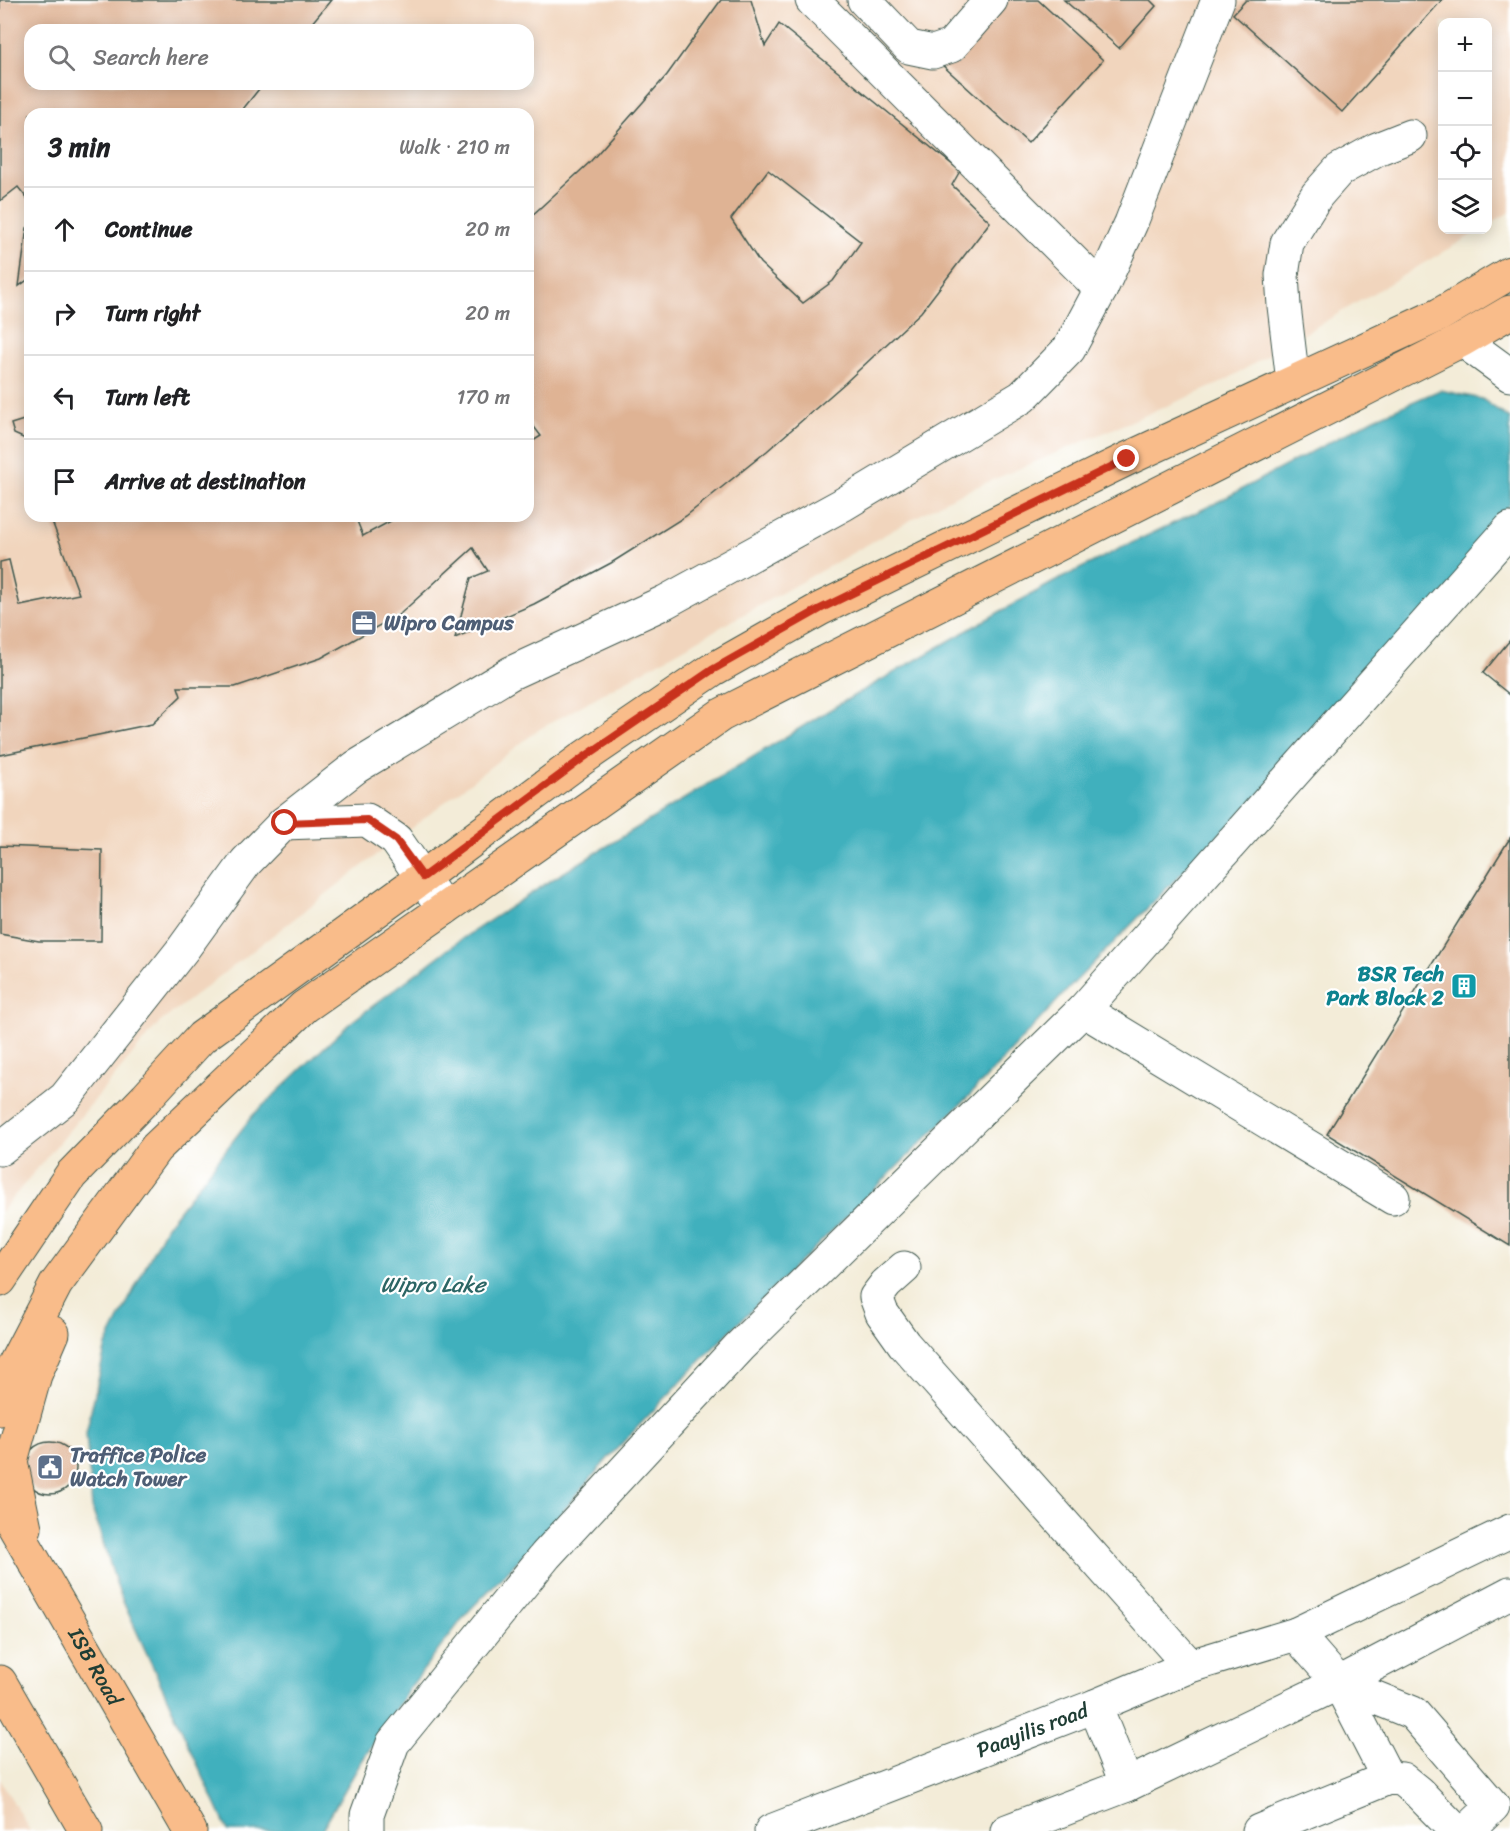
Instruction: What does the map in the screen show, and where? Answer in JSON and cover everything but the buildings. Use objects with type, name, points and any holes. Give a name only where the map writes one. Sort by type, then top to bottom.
[{"type":"main road","points":[[0,1280],[71,1175],[202,1037],[583,758],[712,670],[820,609],[1117,464],[1439,315],[1510,273]]},
{"type":"main road","points":[[0,1409],[13,1366],[56,1284],[156,1148],[304,1007],[721,715],[1462,340],[1510,312]]},
{"type":"main road","points":[[31,1553],[11,1461],[35,1375],[68,1297],[74,1260]]},
{"type":"main road","name":"ISB Road","points":[[0,1502],[190,1831]]},
{"type":"main road","points":[[0,1682],[86,1831]]},
{"type":"street","points":[[812,0],[1101,289]]},
{"type":"street","points":[[864,0],[909,47],[933,52],[951,46],[991,0]]},
{"type":"street","points":[[0,1149],[66,1098],[183,949],[246,862],[285,823],[356,767],[512,673],[676,596],[842,505],[1022,397],[1069,349],[1101,289],[1131,222],[1218,0]]},
{"type":"street","points":[[1293,382],[1282,275],[1287,243],[1317,195],[1339,170],[1377,149],[1410,136]]},
{"type":"street","points":[[1462,340],[1510,375]]},
{"type":"street","points":[[367,1831],[367,1815],[393,1743],[546,1555],[739,1347],[1083,1010],[1510,529]]},
{"type":"street","points":[[285,823],[367,820],[396,840],[444,909]]},
{"type":"street","points":[[1083,1010],[1393,1198]]},
{"type":"street","points":[[904,1268],[886,1284],[876,1297],[882,1313],[904,1344],[1190,1666]]},
{"type":"street","name":"Paayilis road","points":[[771,1831],[1095,1706],[1190,1666],[1296,1634],[1510,1531]]},
{"type":"street","points":[[1007,1831],[1127,1785],[1339,1683],[1510,1593]]},
{"type":"street","points":[[1296,1634],[1339,1683],[1388,1778]]},
{"type":"street","points":[[1339,1683],[1413,1713],[1432,1733],[1493,1806],[1467,1831]]},
{"type":"street","points":[[1095,1706],[1127,1785]]},
{"type":"street","points":[[1259,1831],[1388,1778],[1402,1779],[1456,1831]]},
{"type":"shaded area","name":"Wipro Campus","points":[[0,0],[1510,0],[1510,212],[1492,223],[1492,18],[1438,18],[1438,234],[1473,234],[1221,383],[950,498],[538,730],[158,1024],[0,1213]]},
{"type":"shaded area","points":[[0,1779],[30,1831],[0,1831]]},
{"type":"water","name":"Wipro Lake","points":[[1440,390],[1482,399],[1510,419],[1510,504],[1465,570],[1292,761],[1073,984],[969,1096],[714,1347],[610,1456],[542,1536],[466,1614],[409,1689],[360,1764],[321,1831],[228,1831],[120,1595],[92,1508],[86,1433],[106,1345],[165,1228],[253,1115],[350,1023],[463,938],[550,881],[836,706],[1054,582],[1214,504],[1375,418]]},
{"type":"place","name":"Wipro Campus","points":[[364,623]]},
{"type":"place","name":"BSR Tech Park Block 2","points":[[1464,986]]},
{"type":"place","name":"Traffice Police Watch Tower","points":[[50,1467]]},
{"type":"route","points":[[285,823],[367,820],[396,840],[423,877],[583,758],[712,670],[820,609],[1127,459]]}]
